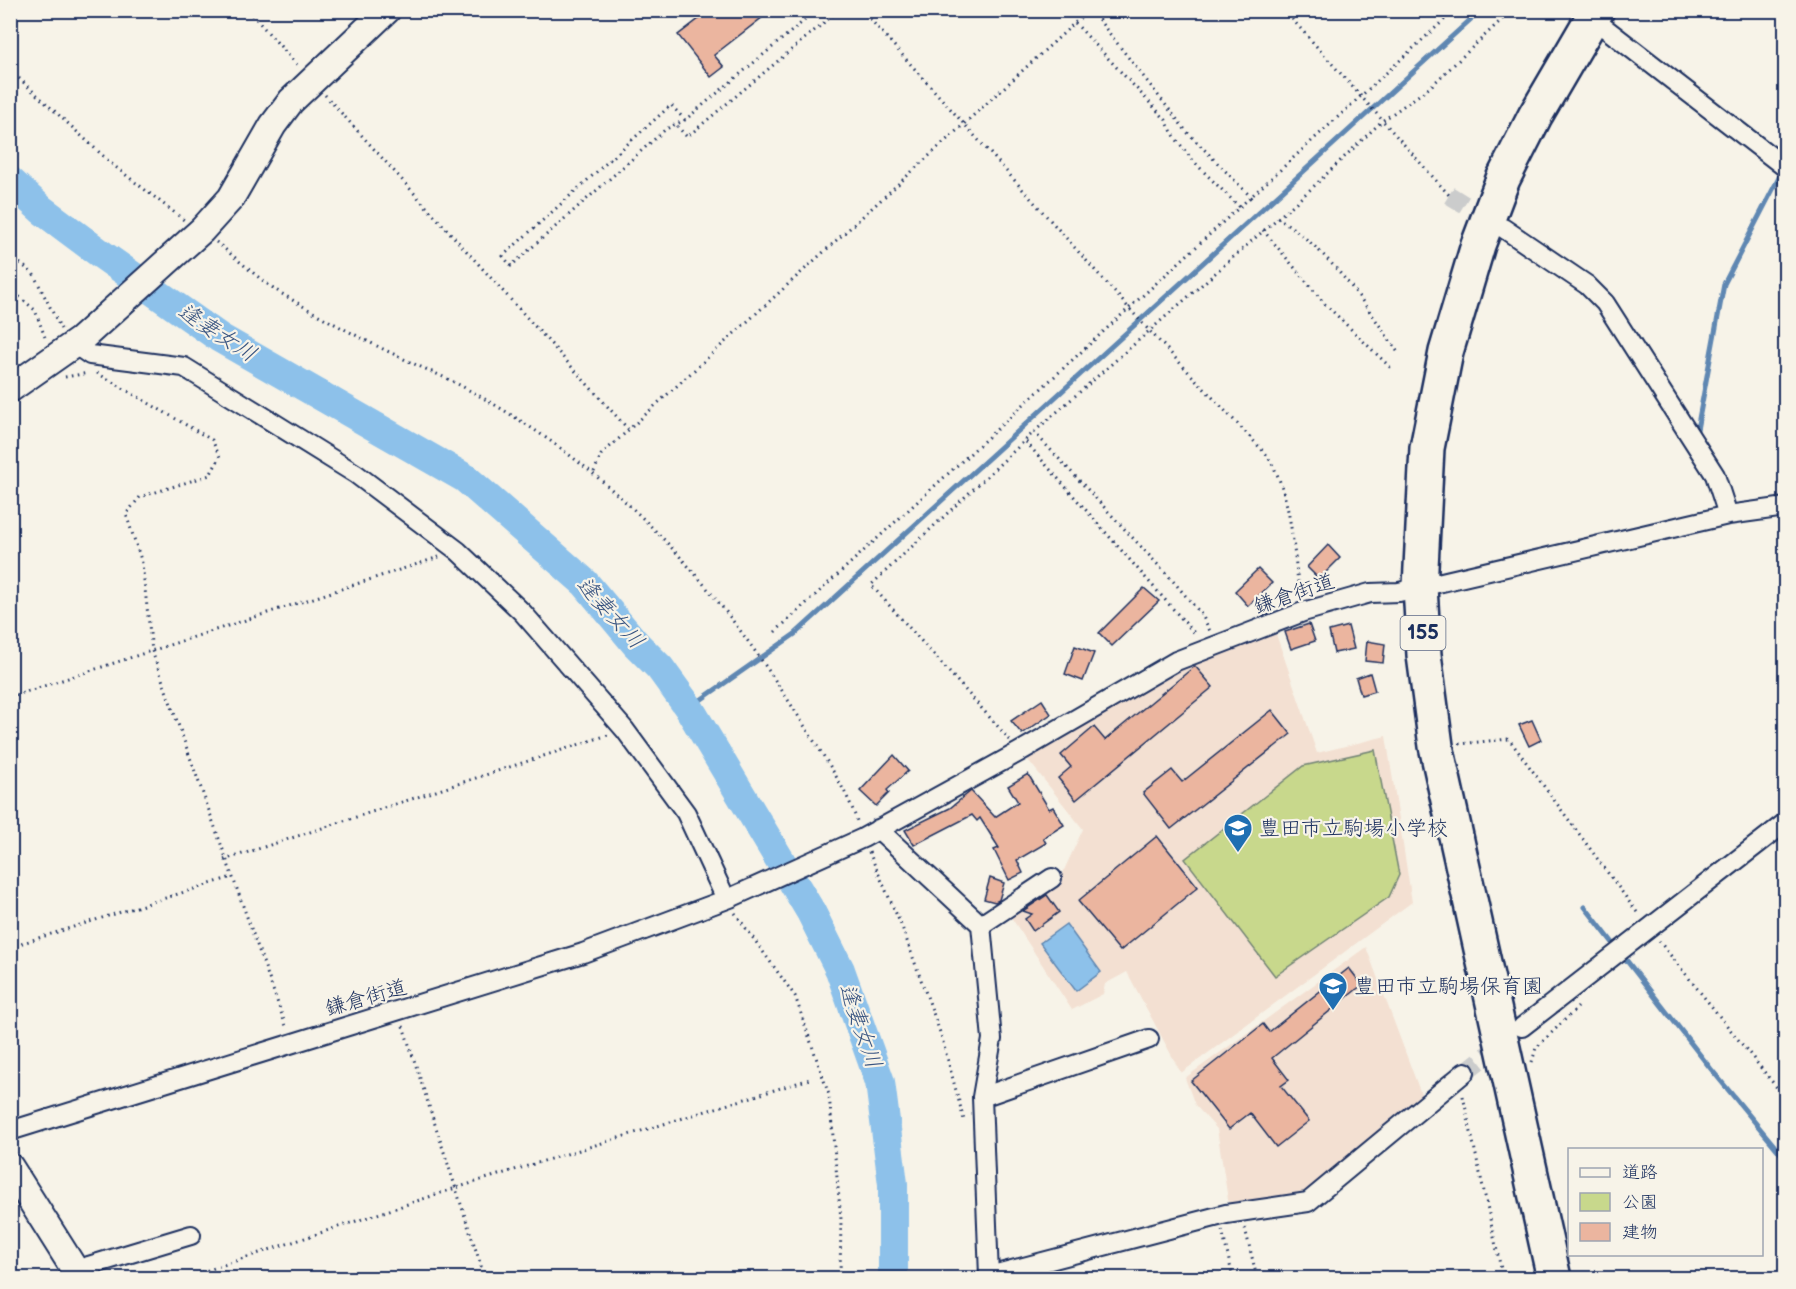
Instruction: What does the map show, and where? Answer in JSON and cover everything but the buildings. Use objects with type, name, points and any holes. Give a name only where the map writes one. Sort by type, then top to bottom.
[{"type":"highway","name":"155","points":[[1533,1278],[1442,860],[1408,687],[1410,589],[1427,448],[1446,352],[1478,245],[1513,158],[1587,13]]},
{"type":"highway","name":"155","points":[[1410,589],[1424,655],[1436,746],[1554,1278]]},
{"type":"street","points":[[10,389],[77,342],[195,237],[231,198],[273,125],[311,80],[387,10]]},
{"type":"street","points":[[1587,13],[1785,168]]},
{"type":"street","points":[[1503,228],[1587,285],[1605,303],[1715,475],[1728,515]]},
{"type":"street","points":[[77,342],[90,355],[184,367],[356,474],[458,551],[523,613],[625,730],[686,813],[728,898]]},
{"type":"street","name":"鎌倉街道","points":[[10,1131],[583,953],[728,898],[866,836],[1019,752],[1176,660],[1303,612],[1370,593],[1410,589],[1728,515],[1785,507]]},
{"type":"street","points":[[1522,1027],[1785,822]]},
{"type":"street","points":[[866,836],[981,925],[992,1039],[982,1097],[989,1276],[1231,1214],[1308,1202],[1462,1075]]},
{"type":"street","points":[[981,925],[1052,878]]},
{"type":"street","points":[[982,1097],[1149,1039]]},
{"type":"street","points":[[10,1167],[77,1274],[191,1235]]},
{"type":"path","points":[[248,10],[628,429]]},
{"type":"path","points":[[685,120],[671,105],[503,256],[511,266],[666,129],[677,126],[685,120],[818,10]]},
{"type":"path","points":[[677,126],[687,137],[839,10]]},
{"type":"path","points":[[862,10],[1144,325],[1266,454],[1278,470],[1303,612]]},
{"type":"path","points":[[594,472],[601,454],[1090,10],[1187,132],[1252,198]]},
{"type":"path","points":[[1284,10],[1449,195]]},
{"type":"path","points":[[775,632],[1455,10]]},
{"type":"path","points":[[1019,752],[871,585],[1026,442],[1034,432],[1311,189],[1382,121],[1429,88],[1512,10]]},
{"type":"path","points":[[1075,23],[1166,120],[1173,137],[1188,157],[1239,207]]},
{"type":"path","points":[[10,70],[113,165],[191,225],[195,237],[282,294],[398,357],[465,388],[531,428],[594,472],[640,514],[711,589],[755,648],[854,811],[866,836],[941,1035],[966,1125]]},
{"type":"path","points":[[1277,217],[1293,228],[1349,281],[1399,354]]},
{"type":"path","points":[[1263,230],[1324,304],[1393,370]]},
{"type":"path","points":[[10,256],[33,273],[68,340],[77,342]]},
{"type":"path","points":[[10,289],[35,310],[49,346]]},
{"type":"path","points":[[62,377],[95,372],[212,440],[220,458],[210,475],[140,497],[126,514],[142,563],[152,651],[224,860],[292,1042]]},
{"type":"path","points":[[1034,432],[1202,615],[1210,648]]},
{"type":"path","points":[[1026,442],[1195,634],[1210,648]]},
{"type":"path","points":[[10,697],[458,551]]},
{"type":"path","points":[[224,860],[625,730]]},
{"type":"path","points":[[1436,746],[1509,738],[1649,928],[1785,1100]]},
{"type":"path","points":[[10,947],[232,877]]},
{"type":"path","points":[[728,898],[795,996],[829,1095],[841,1219],[840,1278]]},
{"type":"path","points":[[1534,1072],[1532,1061],[1536,1048],[1578,1007]]},
{"type":"path","points":[[399,1012],[485,1278]]},
{"type":"path","points":[[1462,1075],[1503,1278]]},
{"type":"path","points":[[184,1278],[456,1188],[810,1079]]},
{"type":"path","points":[[1231,1214],[1233,1278]]},
{"type":"path","points":[[1231,1214],[1257,1278]]},
{"type":"shaded area","name":"豊田市立駒場小学校","points":[[1276,634],[1317,753],[1386,736],[1412,902],[1181,1073],[1127,972],[1105,984],[1103,994],[1072,1010],[1009,914],[1060,879],[1083,829],[1025,756],[1193,659]]},
{"type":"shaded area","name":"豊田市立駒場保育園","points":[[1366,947],[1421,1094],[1306,1191],[1229,1206],[1217,1129],[1195,1105],[1185,1078]]},
{"type":"green space","points":[[1375,750],[1399,875],[1389,897],[1275,976],[1185,859],[1303,766]]},
{"type":"water","points":[[1066,924],[1101,972],[1076,991],[1040,943]]},
{"type":"waterway","points":[[689,708],[795,634],[1481,10]]},
{"type":"waterway","points":[[1696,435],[1724,284],[1783,170]]},
{"type":"waterway","name":"逢妻女川","points":[[10,181],[42,210],[220,338],[465,478],[585,583],[636,644],[660,668],[689,708],[811,912],[840,970],[880,1082],[893,1184],[893,1278]]},
{"type":"waterway","points":[[1585,907],[1711,1069],[1786,1160]]},
{"type":"tunnel","points":[[1449,195],[1493,222]]},
{"type":"tunnel","points":[[1465,1072],[1507,1039]]},
{"type":"place","name":"豊田市立駒場小学校","points":[[1238,854]]},
{"type":"place","name":"豊田市立駒場保育園","points":[[1333,1012]]}]
